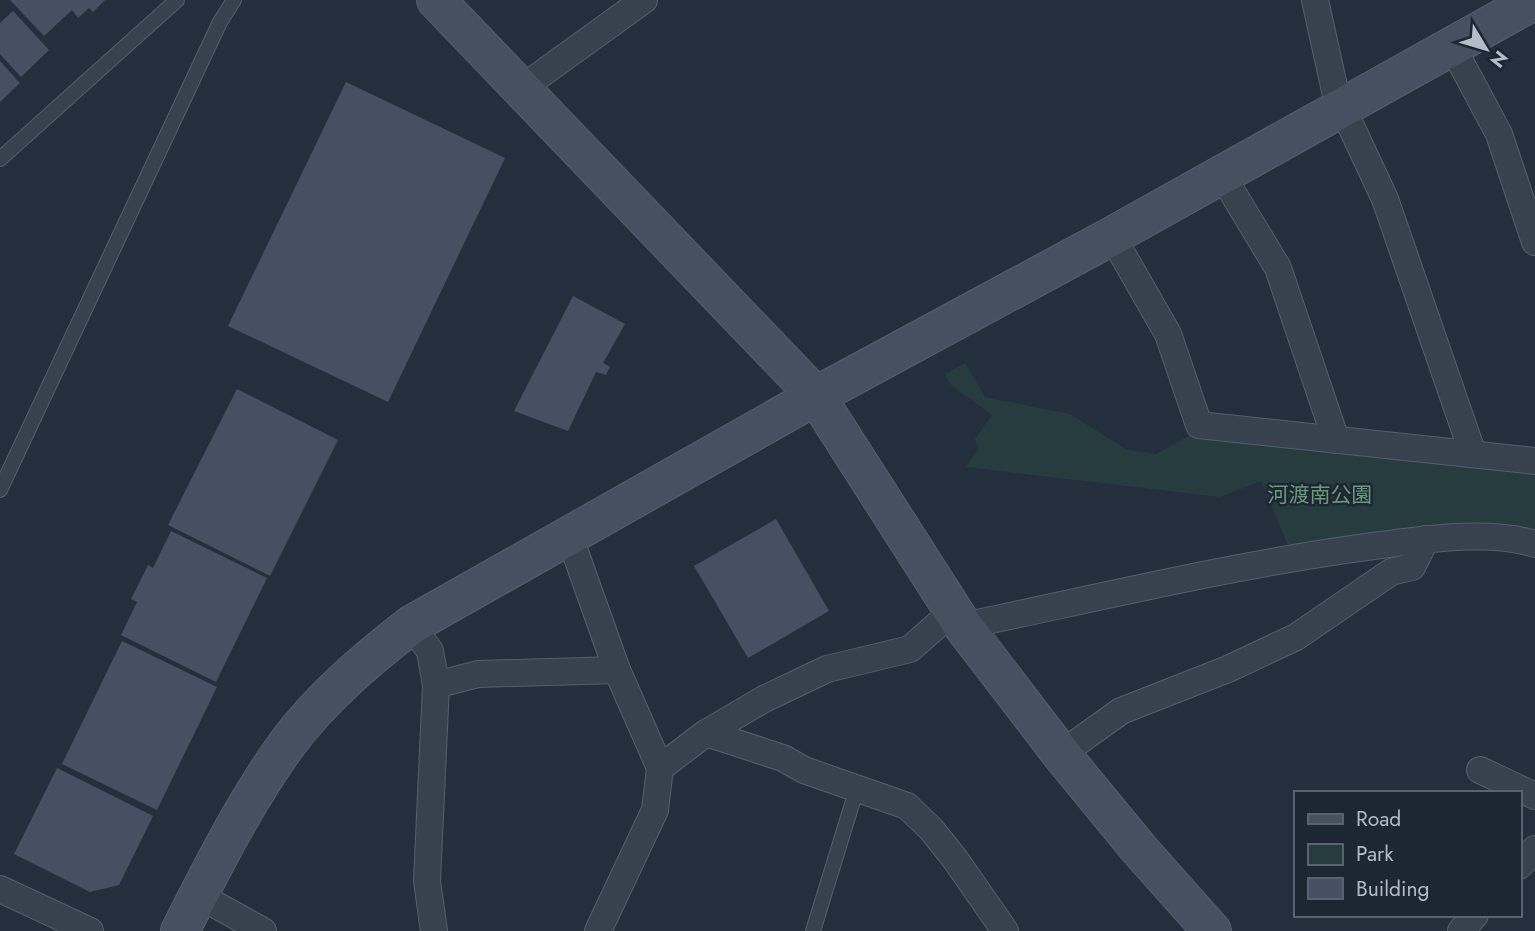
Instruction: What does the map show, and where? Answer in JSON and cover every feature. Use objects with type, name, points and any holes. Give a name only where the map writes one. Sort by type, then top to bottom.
[{"type":"street","points":[[436,0],[816,396],[958,619],[1061,754],[1139,849],[1212,931]]},
{"type":"street","points":[[522,88],[645,0]]},
{"type":"street","points":[[1315,0],[1340,108],[1385,199],[1473,454]]},
{"type":"street","points":[[180,931],[264,779],[288,743],[316,709],[368,658],[411,625],[816,396],[1112,236],[1535,0]]},
{"type":"street","points":[[1452,46],[1499,134],[1535,242]]},
{"type":"street","points":[[1222,175],[1278,268],[1336,440]]},
{"type":"street","points":[[1112,236],[1168,334],[1199,425],[1535,461]]},
{"type":"street","points":[[569,534],[617,670],[660,768],[655,810],[598,931]]},
{"type":"street","points":[[660,768],[706,733],[764,699],[827,669],[910,649],[958,619],[1316,553],[1426,540],[1495,537],[1535,544]]},
{"type":"street","points":[[1061,754],[1121,711],[1228,669],[1296,636],[1391,572],[1412,567],[1426,540]]},
{"type":"street","points":[[411,625],[430,651],[436,685],[428,881],[434,931]]},
{"type":"street","points":[[436,685],[478,674],[617,670]]},
{"type":"street","points":[[706,733],[783,758],[804,770],[907,806],[931,829],[1005,931]]},
{"type":"street","points":[[1480,771],[1535,796]]},
{"type":"street","points":[[1521,864],[1535,849]]},
{"type":"street","points":[[0,889],[90,931]]},
{"type":"street","points":[[198,895],[263,931]]},
{"type":"street","points":[[1461,931],[1473,917]]},
{"type":"lane","points":[[0,159],[177,0]]},
{"type":"lane","points":[[0,490],[220,22],[234,0]]},
{"type":"lane","points":[[813,931],[857,788]]},
{"type":"green space","name":"河渡南公園","points":[[965,363],[985,397],[1070,414],[1127,450],[1156,454],[1194,433],[1535,471],[1535,531],[1289,548],[1261,481],[1220,497],[966,467],[979,449],[975,439],[992,415],[950,384],[945,374]]},
{"type":"building","points":[[10,0],[105,0],[93,12],[89,8],[78,18],[72,10],[44,36]]},
{"type":"building","points":[[13,11],[49,50],[21,77],[0,54],[0,23]]},
{"type":"building","points":[[0,61],[20,83],[0,102]]},
{"type":"building","points":[[346,82],[505,158],[388,402],[228,326]]},
{"type":"building","points":[[573,296],[625,324],[603,363],[610,367],[606,375],[596,372],[568,431],[514,411]]},
{"type":"building","points":[[237,389],[338,440],[270,576],[168,525]]},
{"type":"building","points":[[776,519],[829,611],[748,658],[694,566]]},
{"type":"building","points":[[171,531],[267,578],[216,682],[121,635],[137,602],[131,599],[148,565],[153,568]]},
{"type":"building","points":[[122,641],[217,687],[157,810],[62,764]]},
{"type":"building","points":[[57,768],[153,816],[119,885],[90,892],[14,854]]}]
